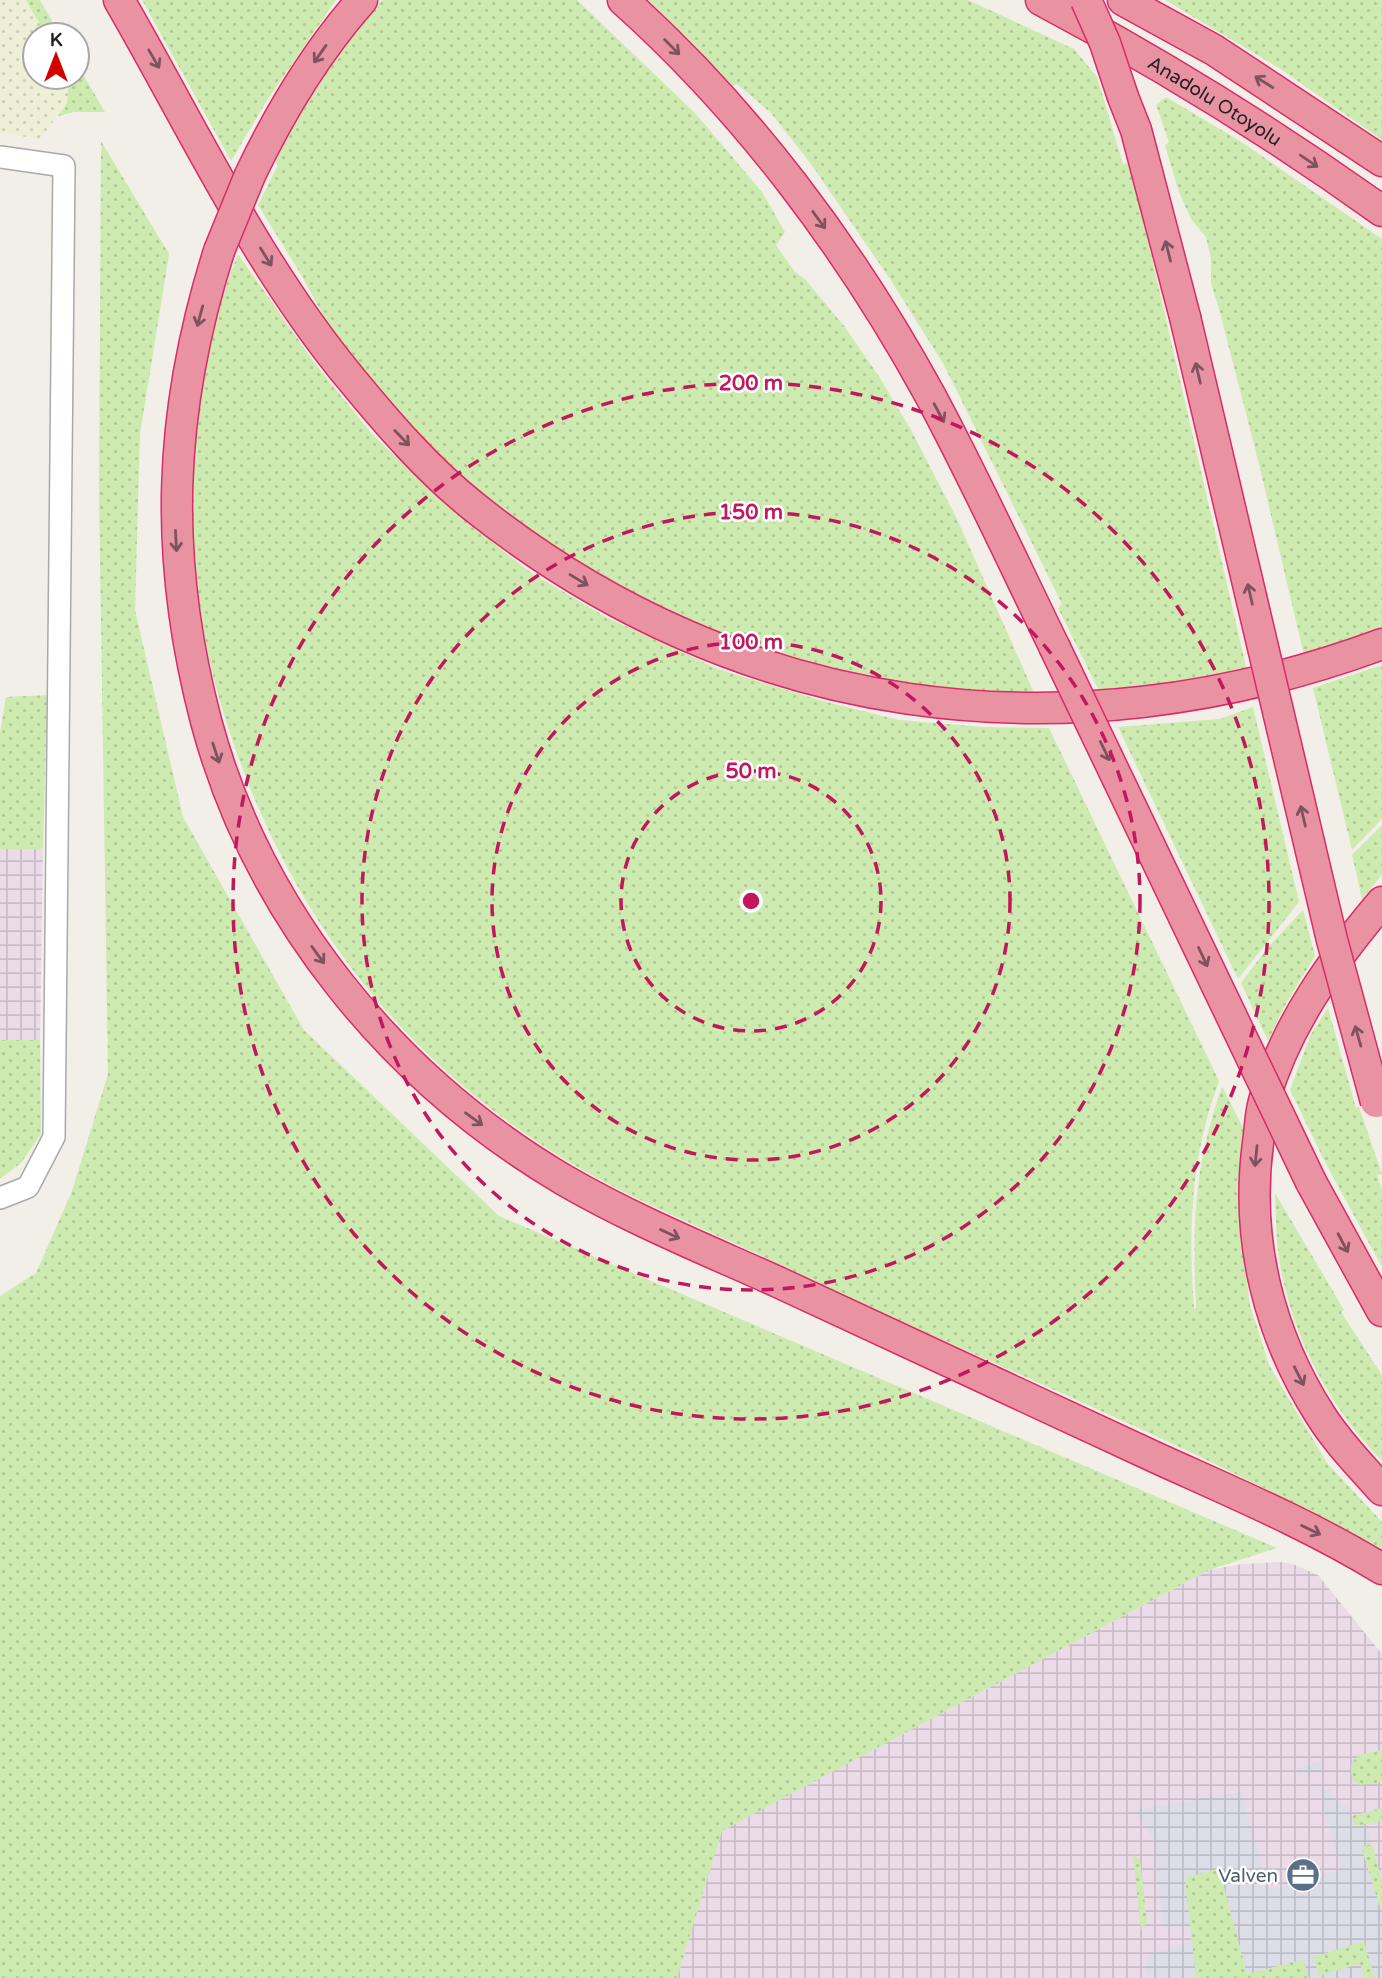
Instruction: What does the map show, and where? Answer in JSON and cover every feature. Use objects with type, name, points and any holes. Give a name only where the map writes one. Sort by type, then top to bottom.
[{"type":"highway","points":[[119,0],[222,186],[285,289],[349,377],[391,426],[429,467],[514,537],[590,587],[669,629],[752,662],[872,694],[956,705],[1036,709],[1100,707],[1205,694],[1289,675],[1382,644]]},
{"type":"highway","points":[[362,0],[308,71],[281,115],[250,175],[219,251],[198,323],[189,363],[178,442],[178,571],[197,687],[218,758],[242,822],[258,857],[299,929],[365,1017],[461,1110],[525,1156],[626,1213],[1083,1422],[1335,1542],[1382,1569]]},
{"type":"highway","points":[[623,0],[726,102],[802,197],[856,272],[935,404],[1311,1182],[1382,1311]]},
{"type":"highway","name":"Anadolu Otoyolu","points":[[1041,0],[1116,40],[1228,106],[1382,211]]},
{"type":"highway","points":[[1086,0],[1105,43],[1136,130],[1185,317],[1332,940],[1379,1111]]},
{"type":"highway","name":"Anadolu Otoyolu","points":[[1123,0],[1226,58],[1382,161]]},
{"type":"highway","points":[[1382,902],[1334,962],[1299,1018],[1283,1051],[1264,1103],[1254,1189],[1255,1234],[1260,1267],[1282,1340],[1321,1417],[1382,1490]]},
{"type":"street","points":[[0,157],[64,166],[54,1137],[27,1187],[0,1198]]},
{"type":"shaded area","points":[[0,849],[43,849],[40,1040],[0,1040]]},
{"type":"shaded area","points":[[1242,1564],[1293,1564],[1318,1575],[1382,1654],[1382,1978],[677,1978],[721,1831],[1209,1570]]},
{"type":"shaded area","points":[[1321,1761],[1323,1770],[1298,1775],[1296,1769]]},
{"type":"shaded area","points":[[1330,1789],[1334,1799],[1350,1808],[1355,1826],[1367,1825],[1372,1844],[1363,1846],[1362,1850],[1382,1915],[1382,1978],[1375,1978],[1364,1941],[1313,1957],[1319,1976],[1360,1964],[1364,1978],[1309,1978],[1303,1959],[1247,1974],[1219,1868],[1185,1878],[1190,1926],[1165,1927],[1162,1921],[1154,1840],[1135,1810],[1241,1792],[1269,1890],[1341,1870],[1319,1790]]},
{"type":"shaded area","points":[[1192,1941],[1196,1978],[1155,1978],[1154,1975],[1147,1974],[1146,1962],[1149,1954]]},
{"type":"green space","points":[[0,0],[26,0],[38,21],[21,21],[21,91],[68,91],[67,103],[40,139],[0,133]]},
{"type":"green space","points":[[26,0],[40,0],[52,21],[38,21]]},
{"type":"green space","points":[[142,0],[336,0],[266,102],[231,161]]},
{"type":"green space","points":[[382,0],[577,0],[695,113],[762,192],[785,232],[776,245],[795,272],[805,279],[844,326],[911,430],[957,519],[1035,695],[991,694],[886,681],[816,667],[675,617],[602,582],[490,502],[400,415],[353,361],[327,323],[302,276],[258,205],[278,165],[274,160],[310,96],[350,38]]},
{"type":"green space","points":[[648,0],[968,0],[1074,49],[1097,77],[1123,164],[1130,163],[1247,671],[1101,695],[1058,608],[1062,604],[944,365],[890,279],[811,164],[771,113],[737,84],[732,87],[688,38]]},
{"type":"green space","points":[[1165,0],[1382,0],[1382,140],[1279,68]]},
{"type":"green space","points":[[91,88],[105,112],[74,112],[58,116],[67,103],[68,91],[91,91]]},
{"type":"green space","points":[[1166,97],[1240,141],[1382,239],[1382,627],[1304,655],[1257,456],[1211,283],[1211,259],[1206,237],[1191,219],[1179,192],[1165,146],[1169,142],[1156,105]]},
{"type":"green space","points":[[101,141],[169,254],[140,434],[135,610],[183,817],[304,1030],[499,1216],[1277,1548],[1209,1570],[722,1831],[677,1978],[0,1978],[0,1296],[36,1273],[72,1191],[108,1074],[99,494]]},
{"type":"green space","points":[[238,254],[316,365],[373,435],[443,502],[527,570],[604,616],[718,669],[819,700],[899,720],[984,727],[1049,728],[1219,1081],[1202,1137],[1197,1165],[1191,1250],[1194,1309],[1195,1222],[1200,1170],[1222,1086],[1249,1140],[1241,1184],[1242,1244],[1250,1305],[1269,1365],[1327,1463],[1382,1522],[1382,1551],[1163,1439],[863,1304],[596,1177],[507,1121],[450,1075],[399,1025],[354,971],[314,913],[279,851],[249,785],[214,680],[196,576],[193,470],[202,368],[220,302]]},
{"type":"green space","points":[[1382,665],[1382,819],[1352,850],[1313,688]]},
{"type":"green space","points":[[47,695],[43,849],[0,849],[0,733],[6,697]]},
{"type":"green space","points":[[1253,707],[1299,902],[1238,979],[1118,727],[1220,719]]},
{"type":"green space","points":[[1382,825],[1382,875],[1362,899],[1352,855]]},
{"type":"green space","points":[[1303,910],[1315,956],[1284,1007],[1268,1041],[1241,983],[1269,946]]},
{"type":"green space","points":[[1328,1008],[1356,1108],[1359,1107],[1382,1174],[1377,1175],[1382,1189],[1382,1267],[1325,1162],[1290,1090],[1310,1036]]},
{"type":"green space","points":[[0,1040],[40,1040],[41,1134],[21,1163],[0,1179]]},
{"type":"green space","points":[[1275,1193],[1344,1310],[1341,1312],[1382,1375],[1382,1461],[1333,1400],[1298,1329],[1281,1268]]},
{"type":"green space","points":[[1382,1750],[1382,1782],[1360,1785],[1353,1781],[1352,1766],[1357,1757]]},
{"type":"green space","points":[[1382,1808],[1382,1821],[1354,1826],[1352,1816]]},
{"type":"green space","points":[[1372,1844],[1382,1881],[1381,1911],[1362,1850],[1363,1846]]},
{"type":"green space","points":[[1133,1855],[1140,1859],[1147,1922],[1141,1930]]},
{"type":"green space","points":[[1220,1868],[1247,1974],[1304,1959],[1309,1978],[1196,1978],[1184,1878]]},
{"type":"green space","points":[[1364,1941],[1375,1978],[1364,1978],[1360,1964],[1319,1976],[1313,1957]]},
{"type":"place","name":"Valven","points":[[1303,1875]]}]
